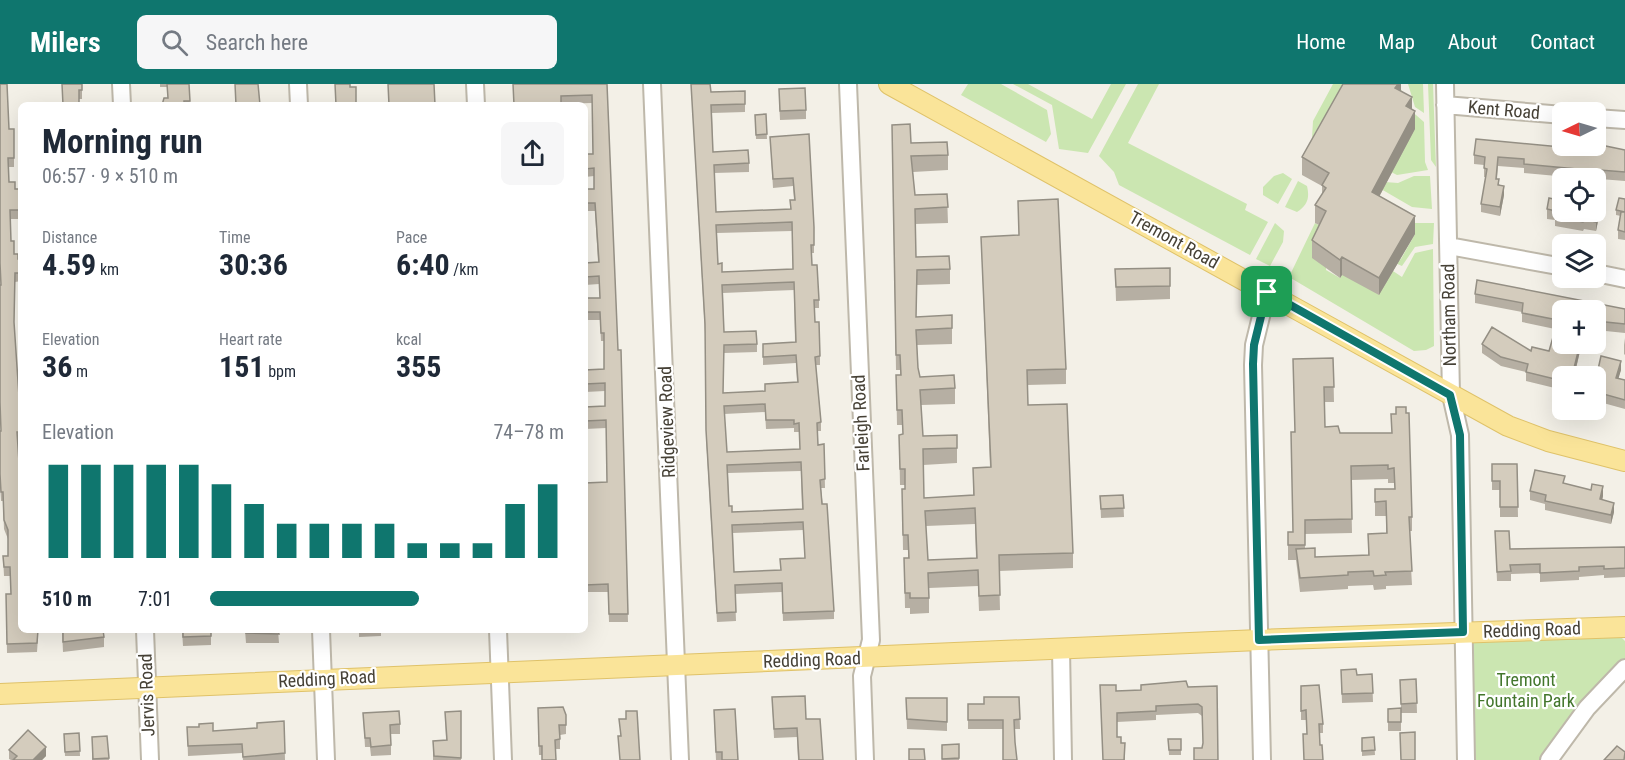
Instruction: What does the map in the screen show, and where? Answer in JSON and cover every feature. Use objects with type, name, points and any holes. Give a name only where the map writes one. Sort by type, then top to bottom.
[{"type":"main road","name":"Tremont Road","points":[[889,84],[1450,395],[1532,435],[1625,461]]},
{"type":"main road","name":"Redding Road","points":[[0,694],[1259,640],[1625,627]]},
{"type":"street","points":[[121,84],[122,102]]},
{"type":"street","points":[[298,84],[299,102]]},
{"type":"street","points":[[475,84],[476,102]]},
{"type":"street","name":"Ridgeview Road","points":[[652,84],[680,760]]},
{"type":"street","name":"Farleigh Road","points":[[848,84],[871,628],[862,676],[865,760]]},
{"type":"street","name":"Northam Road","points":[[1445,84],[1450,395],[1460,435],[1466,760]]},
{"type":"street","name":"Kent Road","points":[[1445,105],[1552,114]]},
{"type":"street","points":[[1606,119],[1625,120]]},
{"type":"street","points":[[1449,246],[1552,265]]},
{"type":"street","points":[[1606,275],[1625,279]]},
{"type":"street","points":[[1262,760],[1253,364],[1254,345],[1267,292]]},
{"type":"street","name":"Jervis Road","points":[[145,633],[150,760]]},
{"type":"street","points":[[321,633],[326,760]]},
{"type":"street","points":[[498,633],[503,760]]},
{"type":"street","points":[[1061,649],[1063,760]]},
{"type":"street","points":[[1549,760],[1587,708],[1625,668]]},
{"type":"green space","points":[[968,84],[1001,84],[1047,110],[1051,134],[1046,142],[961,95]]},
{"type":"green space","points":[[1013,84],[1028,84],[1092,119],[1111,84],[1126,84],[1088,153],[1059,149],[1052,105]]},
{"type":"green space","points":[[1138,84],[1159,84],[1128,143],[1247,204],[1245,210],[1268,222],[1250,255],[1119,185],[1114,172],[1099,156]]},
{"type":"green space","points":[[1333,84],[1346,84],[1324,123],[1321,122],[1312,138],[1313,121]]},
{"type":"green space","points":[[1399,84],[1408,108],[1424,122],[1425,162],[1428,170],[1397,175],[1391,172],[1406,124]]},
{"type":"green space","points":[[1408,84],[1423,84],[1424,113],[1415,107]]},
{"type":"green space","points":[[1428,84],[1433,84],[1436,167],[1431,160]]},
{"type":"green space","points":[[1283,173],[1292,179],[1278,204],[1263,195],[1263,187],[1274,176]]},
{"type":"green space","points":[[1414,176],[1430,176],[1432,209],[1412,207],[1381,189],[1385,182],[1398,183]]},
{"type":"green space","points":[[1298,181],[1307,186],[1308,198],[1297,212],[1285,207]]},
{"type":"green space","points":[[1275,223],[1284,231],[1283,242],[1270,266],[1256,259]]},
{"type":"green space","points":[[1315,223],[1326,229],[1326,270],[1340,278],[1342,275],[1393,271],[1402,277],[1415,253],[1433,249],[1434,346],[1426,350],[1414,351],[1289,277]]},
{"type":"green space","points":[[1412,223],[1434,223],[1433,244],[1415,247],[1402,266],[1395,263],[1401,259],[1415,234]]},
{"type":"green space","name":"Tremont Fountain Park","points":[[1620,636],[1625,641],[1625,658],[1576,710],[1540,760],[1473,760],[1474,675],[1471,672],[1471,647],[1474,642]]},
{"type":"building","points":[[0,84],[7,84],[9,129],[14,129],[14,158],[8,158],[9,182],[15,182],[15,189],[18,189],[18,210],[10,210],[11,241],[14,241],[14,254],[18,254],[18,273],[15,273],[14,322],[18,381],[18,633],[38,633],[37,643],[7,644],[6,594],[11,594],[10,567],[4,567],[3,556],[8,556],[8,530],[4,520],[0,474]]},
{"type":"building","points":[[62,84],[82,84],[82,90],[79,90],[79,102],[63,102]]},
{"type":"building","points":[[167,84],[189,84],[190,101],[163,102],[164,98],[168,98]]},
{"type":"building","points":[[235,84],[258,84],[260,102],[236,102]]},
{"type":"building","points":[[335,84],[350,84],[350,87],[356,87],[356,102],[336,102]]},
{"type":"building","points":[[388,84],[434,84],[435,102],[389,102]]},
{"type":"building","points":[[513,84],[607,84],[618,350],[621,350],[628,614],[609,614],[608,584],[588,585],[588,483],[607,482],[606,420],[588,421],[588,407],[605,406],[605,383],[588,384],[588,370],[604,369],[604,333],[601,333],[600,312],[588,312],[588,298],[600,298],[599,276],[588,277],[588,263],[599,262],[595,203],[588,203],[588,189],[594,189],[594,168],[588,169],[588,154],[593,154],[592,95],[561,96],[561,102],[514,102]]},
{"type":"building","points":[[691,84],[710,84],[711,92],[745,91],[745,104],[711,105],[713,152],[748,150],[749,163],[714,165],[716,212],[791,209],[790,200],[795,200],[793,178],[773,179],[770,137],[809,134],[814,227],[814,245],[811,245],[812,265],[817,265],[819,300],[814,300],[815,322],[819,322],[820,356],[815,357],[821,422],[817,423],[818,445],[824,444],[825,479],[820,480],[822,504],[827,504],[834,611],[783,613],[782,583],[735,585],[736,612],[717,613],[706,430],[705,324]],"holes":[[[792,222],[793,269],[722,272],[722,263],[718,264],[716,225]],[[794,282],[796,342],[763,344],[763,357],[796,355],[798,382],[765,384],[765,391],[723,393],[724,345],[757,344],[756,331],[724,332],[722,285]],[[765,404],[766,420],[794,420],[794,424],[799,423],[800,449],[727,452],[724,406]],[[801,462],[803,509],[732,512],[732,506],[729,506],[727,465]],[[803,522],[805,558],[780,559],[781,570],[734,572],[732,525]]]},
{"type":"building","points":[[1343,84],[1398,84],[1395,88],[1412,97],[1406,106],[1415,111],[1372,192],[1415,216],[1379,278],[1342,257],[1340,260],[1312,240],[1326,211],[1315,205],[1326,188],[1322,185],[1329,173],[1302,157]]},
{"type":"building","points":[[805,88],[806,110],[780,111],[779,89]]},
{"type":"building","points":[[766,114],[767,134],[756,135],[755,115]]},
{"type":"building","points":[[910,124],[911,143],[947,142],[948,155],[911,156],[915,195],[947,194],[948,207],[915,209],[916,257],[949,256],[950,269],[917,270],[916,317],[952,315],[952,328],[916,330],[920,377],[954,375],[955,388],[920,390],[923,436],[957,435],[957,448],[923,449],[924,498],[974,495],[973,468],[991,467],[981,237],[1019,235],[1018,201],[1058,199],[1066,369],[1027,370],[1028,405],[1067,404],[1073,553],[999,555],[1000,595],[979,596],[978,570],[928,573],[929,598],[910,598],[910,593],[905,593],[904,558],[909,558],[908,535],[903,535],[902,489],[905,489],[905,469],[900,469],[899,435],[903,434],[902,410],[897,410],[896,375],[901,375],[900,355],[896,355],[892,125]],"holes":[[[975,508],[977,558],[928,560],[925,511]]]},
{"type":"building","points":[[1476,139],[1552,146],[1552,156],[1606,156],[1606,146],[1625,150],[1625,172],[1606,170],[1606,168],[1566,168],[1524,164],[1524,159],[1498,157],[1496,179],[1499,179],[1498,185],[1504,186],[1500,207],[1481,204],[1487,169],[1484,168],[1485,157],[1474,155]]},
{"type":"building","points":[[1549,198],[1552,199],[1552,210],[1547,209]]},
{"type":"building","points":[[1619,198],[1625,199],[1625,212],[1616,210]]},
{"type":"building","points":[[1621,212],[1625,212],[1625,232],[1618,230]]},
{"type":"building","points":[[1170,268],[1170,286],[1116,287],[1115,269]]},
{"type":"building","points":[[1477,280],[1579,300],[1552,300],[1552,319],[1522,313],[1523,303],[1475,294]]},
{"type":"building","points":[[1606,305],[1625,309],[1625,324],[1606,322]]},
{"type":"building","points":[[1492,327],[1531,351],[1532,347],[1549,351],[1552,341],[1552,354],[1578,354],[1574,366],[1552,366],[1552,378],[1526,372],[1528,364],[1501,357],[1482,344]]},
{"type":"building","points":[[1601,356],[1621,361],[1616,378],[1625,380],[1625,400],[1606,395],[1606,366],[1599,366]]},
{"type":"building","points":[[1333,358],[1334,387],[1324,387],[1325,427],[1338,426],[1340,433],[1392,433],[1391,414],[1396,414],[1396,407],[1406,407],[1406,413],[1409,413],[1412,517],[1409,517],[1412,571],[1385,572],[1386,575],[1374,576],[1373,571],[1348,572],[1348,575],[1300,578],[1296,549],[1315,548],[1315,557],[1369,555],[1368,534],[1387,533],[1386,501],[1375,502],[1375,489],[1395,489],[1394,468],[1388,469],[1388,465],[1351,466],[1352,519],[1305,520],[1305,545],[1288,545],[1288,532],[1293,532],[1291,432],[1295,432],[1293,359]]},
{"type":"building","points":[[1492,464],[1517,464],[1518,507],[1500,507],[1500,481],[1492,481]]},
{"type":"building","points":[[1535,470],[1565,476],[1563,483],[1591,490],[1592,484],[1603,486],[1600,499],[1614,503],[1611,515],[1545,501],[1546,495],[1530,491]]},
{"type":"building","points":[[1123,495],[1124,508],[1101,509],[1100,496]]},
{"type":"building","points":[[1495,531],[1509,531],[1510,549],[1625,547],[1625,568],[1579,567],[1579,571],[1540,573],[1540,564],[1510,565],[1511,571],[1497,572]]},
{"type":"building","points":[[63,633],[103,633],[104,637],[63,642]]},
{"type":"building","points":[[183,633],[211,633],[211,636],[183,637]]},
{"type":"building","points":[[1356,669],[1357,675],[1372,674],[1373,693],[1342,694],[1341,670]]},
{"type":"building","points":[[1416,679],[1417,703],[1401,704],[1400,680]]},
{"type":"building","points":[[1186,681],[1188,687],[1217,686],[1218,760],[1194,760],[1194,748],[1202,748],[1203,743],[1202,707],[1198,704],[1156,706],[1156,711],[1117,713],[1117,737],[1121,737],[1121,743],[1125,743],[1124,760],[1103,760],[1100,685],[1116,685],[1116,691],[1141,690],[1141,685]]},
{"type":"building","points":[[1319,685],[1323,724],[1319,724],[1320,745],[1322,745],[1323,760],[1304,760],[1303,734],[1307,734],[1306,710],[1301,711],[1301,686]]},
{"type":"building","points":[[805,696],[806,719],[820,719],[823,760],[799,760],[797,728],[774,729],[772,697]]},
{"type":"building","points":[[984,697],[1019,697],[1020,719],[1014,720],[1017,760],[1003,760],[1003,720],[968,720],[968,704],[984,704]]},
{"type":"building","points":[[906,698],[947,698],[947,722],[907,719]]},
{"type":"building","points":[[563,707],[566,725],[559,725],[560,739],[555,740],[556,760],[542,760],[542,746],[539,746],[538,708]]},
{"type":"building","points":[[1401,708],[1401,722],[1388,722],[1388,709]]},
{"type":"building","points":[[735,709],[738,760],[722,760],[722,752],[716,752],[714,710]]},
{"type":"building","points":[[399,711],[400,724],[390,725],[391,745],[371,747],[370,738],[365,738],[363,713]]},
{"type":"building","points":[[461,711],[461,758],[434,756],[433,741],[447,740],[445,712]]},
{"type":"building","points":[[626,711],[637,711],[640,760],[620,760],[619,719],[626,719]]},
{"type":"building","points":[[284,721],[285,753],[243,757],[242,744],[188,746],[187,727],[199,727],[199,724],[213,723],[213,731],[257,728],[257,723]]},
{"type":"building","points":[[28,730],[46,747],[33,760],[13,760],[17,756],[9,750]]},
{"type":"building","points":[[1415,732],[1415,760],[1401,760],[1400,733]]},
{"type":"building","points":[[79,733],[80,751],[65,752],[64,734]]},
{"type":"building","points":[[107,736],[109,758],[93,759],[92,737]]},
{"type":"building","points":[[1374,737],[1375,750],[1362,751],[1362,738]]},
{"type":"building","points":[[1168,739],[1181,739],[1181,750],[1169,750]]},
{"type":"building","points":[[959,744],[959,758],[942,759],[942,745]]},
{"type":"building","points":[[1617,746],[1625,752],[1624,760],[1604,760]]},
{"type":"building","points":[[909,749],[924,749],[925,760],[909,760]]},
{"type":"route","points":[[1267,292],[1450,395],[1460,435],[1463,632],[1259,640],[1253,364],[1254,345],[1267,292]]}]
